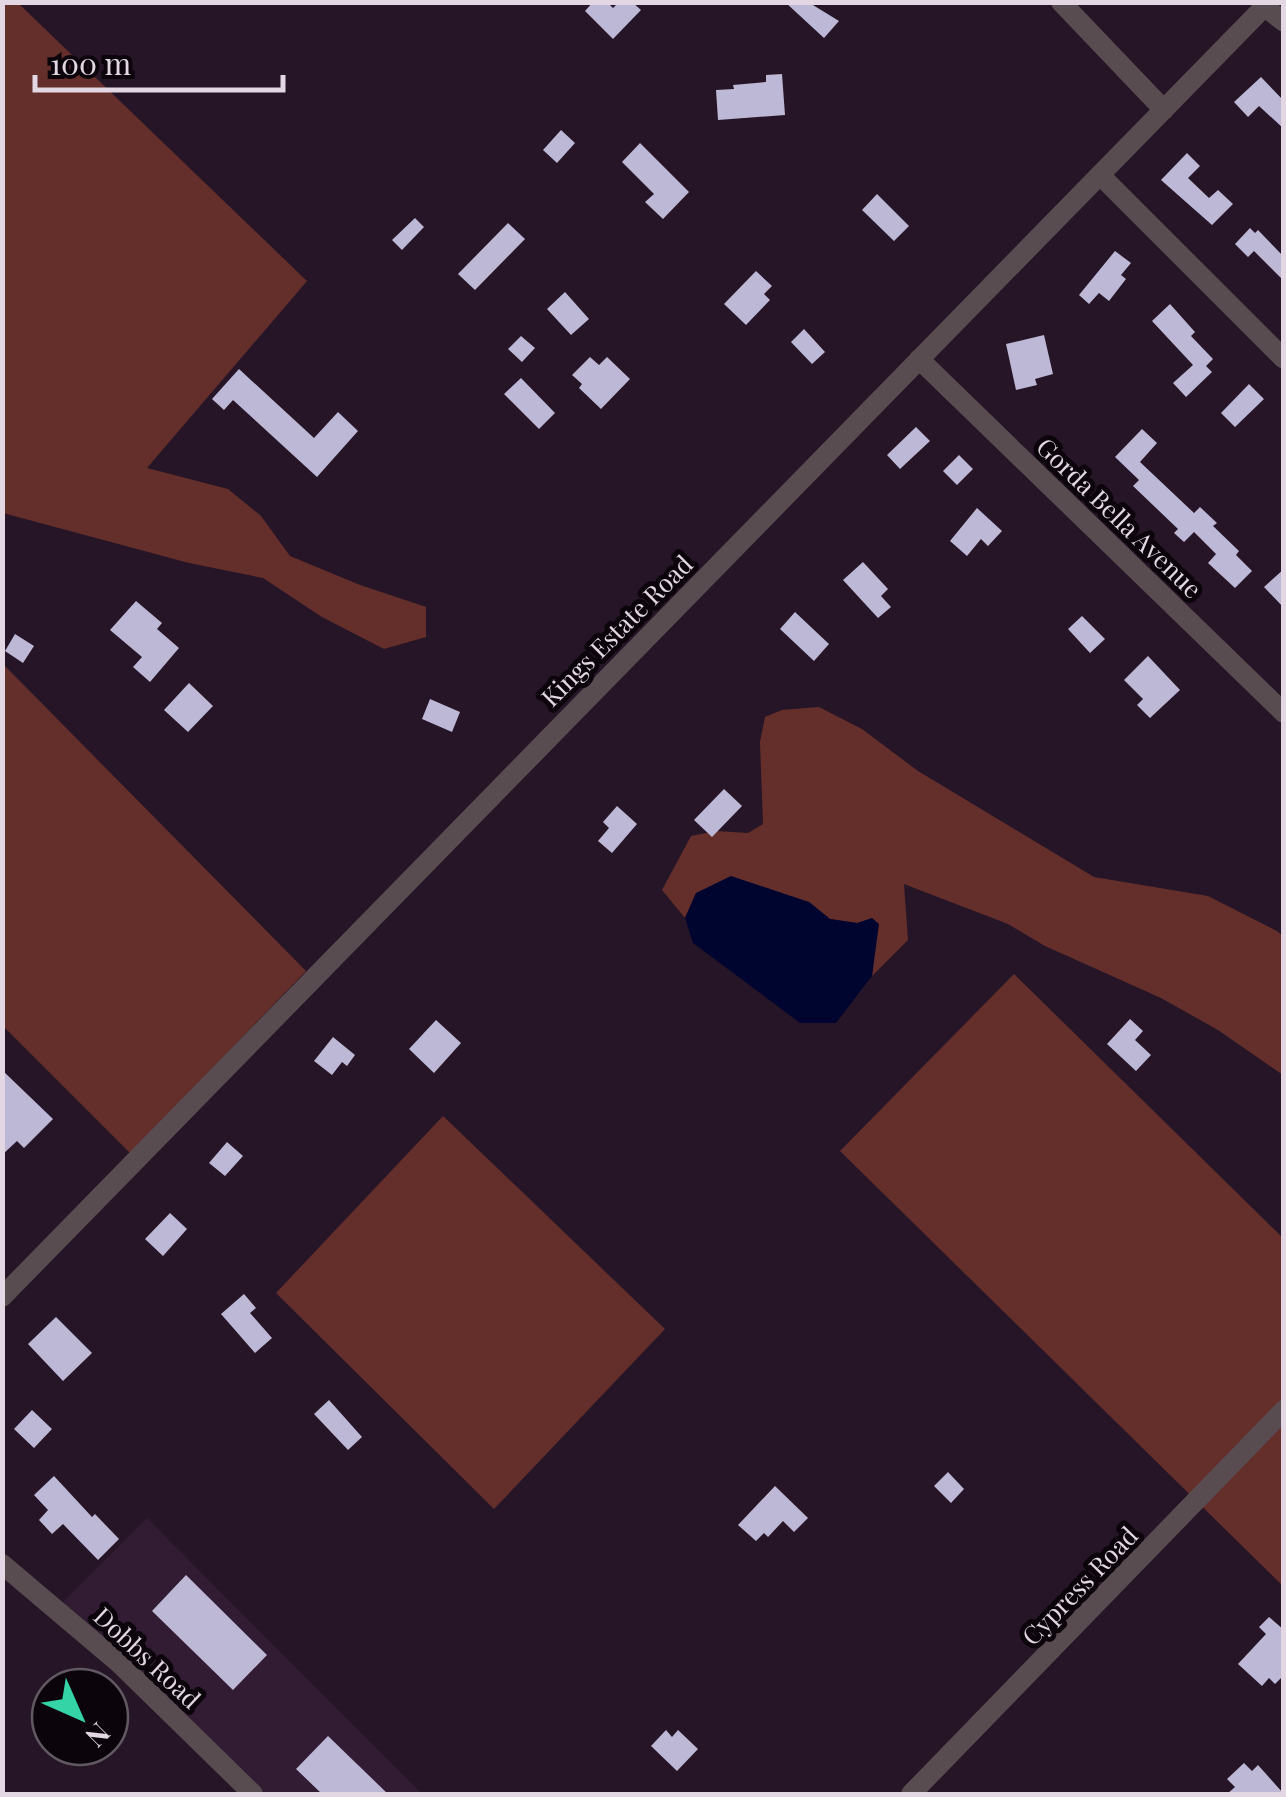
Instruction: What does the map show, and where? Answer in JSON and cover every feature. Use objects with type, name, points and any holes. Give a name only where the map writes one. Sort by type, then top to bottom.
[{"type":"street","points":[[1061,2],[1164,110]]},
{"type":"street","points":[[1267,5],[1284,22]]},
{"type":"street","name":"Kings Estate Road","points":[[2,1296],[1267,5]]},
{"type":"street","points":[[1100,176],[1284,359]]},
{"type":"street","name":"Gorda Bella Avenue","points":[[919,359],[1284,713]]},
{"type":"street","name":"Cypress Road","points":[[911,1794],[1284,1410]]},
{"type":"street","name":"Dobbs Road","points":[[2,1564],[119,1663],[253,1794]]},
{"type":"shaded area","points":[[2,3],[18,3],[307,281],[147,468],[228,489],[261,516],[290,556],[426,607],[426,637],[384,649],[322,617],[263,578],[189,563],[3,513]]},
{"type":"shaded area","points":[[2,663],[306,971],[130,1153],[3,1026]]},
{"type":"shaded area","points":[[819,707],[862,729],[918,771],[1094,877],[1208,896],[1277,931],[1284,937],[1283,1075],[1218,1030],[1161,998],[1045,946],[1008,924],[904,884],[908,940],[872,976],[874,954],[857,923],[830,919],[809,902],[696,893],[685,918],[662,890],[691,836],[716,831],[748,833],[763,824],[760,742],[765,717],[782,710]]},
{"type":"shaded area","points":[[1014,974],[1283,1238],[1283,1409],[1273,1420],[1283,1430],[1283,1586],[840,1151]]},
{"type":"shaded area","points":[[443,1116],[665,1329],[494,1509],[276,1293]]},
{"type":"shaded area","points":[[147,1518],[422,1794],[265,1794],[125,1657],[62,1603]]},
{"type":"water","points":[[731,876],[809,902],[830,919],[857,923],[872,918],[879,924],[872,976],[836,1023],[800,1023],[693,943],[685,918],[696,893]]},
{"type":"building","points":[[593,2],[607,2],[613,8],[619,2],[632,2],[641,10],[613,39],[585,11]]},
{"type":"building","points":[[785,2],[808,2],[839,21],[824,38]]},
{"type":"building","points":[[782,74],[785,115],[718,120],[716,90],[766,82],[766,75]]},
{"type":"building","points":[[1261,77],[1284,101],[1284,129],[1259,106],[1248,117],[1234,102]]},
{"type":"building","points":[[561,130],[575,143],[557,163],[543,150]]},
{"type":"building","points":[[640,143],[689,192],[663,219],[645,202],[654,194],[622,162]]},
{"type":"building","points":[[1187,153],[1200,166],[1188,178],[1209,198],[1218,190],[1233,204],[1212,225],[1161,180]]},
{"type":"building","points":[[877,194],[909,226],[894,241],[862,210]]},
{"type":"building","points":[[415,218],[424,227],[402,250],[392,240]]},
{"type":"building","points":[[508,223],[525,239],[475,290],[458,274]]},
{"type":"building","points":[[1250,228],[1255,233],[1258,230],[1284,257],[1284,281],[1254,251],[1248,257],[1235,244]]},
{"type":"building","points":[[1115,251],[1131,263],[1121,275],[1126,279],[1109,301],[1099,293],[1089,304],[1079,295]]},
{"type":"building","points":[[756,271],[772,286],[764,294],[770,300],[746,325],[724,304]]},
{"type":"building","points":[[565,292],[589,319],[571,335],[547,309]]},
{"type":"building","points":[[1170,304],[1195,332],[1191,336],[1213,359],[1206,366],[1212,372],[1186,397],[1173,383],[1193,365],[1152,321]]},
{"type":"building","points":[[804,329],[825,352],[812,364],[791,342]]},
{"type":"building","points":[[1044,335],[1053,374],[1035,379],[1037,385],[1016,390],[1006,344]]},
{"type":"building","points":[[521,336],[535,348],[522,362],[508,349]]},
{"type":"building","points":[[590,357],[599,365],[607,357],[630,379],[601,409],[579,388],[582,384],[572,375]]},
{"type":"building","points":[[239,369],[314,438],[338,412],[358,431],[317,477],[233,400],[224,410],[212,399]]},
{"type":"building","points":[[521,378],[555,413],[539,429],[504,394]]},
{"type":"building","points":[[1249,384],[1264,399],[1235,427],[1221,413]]},
{"type":"building","points":[[916,427],[930,441],[900,469],[887,455]]},
{"type":"building","points":[[1142,429],[1157,443],[1140,462],[1194,513],[1200,507],[1217,523],[1213,526],[1239,551],[1236,555],[1252,571],[1235,588],[1208,563],[1216,554],[1194,532],[1184,542],[1174,533],[1178,529],[1133,486],[1139,480],[1115,457]]},
{"type":"building","points":[[959,455],[973,469],[957,485],[943,471]]},
{"type":"building","points":[[977,508],[1002,531],[988,546],[981,539],[967,556],[950,541]]},
{"type":"building","points":[[863,562],[888,589],[881,596],[891,607],[878,618],[843,580]]},
{"type":"building","points":[[1284,569],[1284,608],[1264,587]]},
{"type":"building","points":[[136,601],[162,623],[157,629],[179,648],[150,682],[133,667],[142,657],[110,630]]},
{"type":"building","points":[[795,612],[829,644],[814,661],[780,629]]},
{"type":"building","points":[[1082,616],[1105,639],[1090,653],[1068,629]]},
{"type":"building","points":[[15,634],[34,646],[23,663],[5,651]]},
{"type":"building","points":[[1148,656],[1180,690],[1150,718],[1137,705],[1143,699],[1124,680]]},
{"type":"building","points":[[189,683],[213,706],[188,732],[164,710]]},
{"type":"building","points":[[430,699],[460,712],[452,732],[422,719]]},
{"type":"building","points":[[724,789],[742,806],[712,837],[694,820]]},
{"type":"building","points":[[617,806],[637,824],[612,853],[598,841],[609,828],[603,822]]},
{"type":"building","points":[[1130,1019],[1143,1031],[1135,1040],[1151,1055],[1136,1071],[1107,1044]]},
{"type":"building","points":[[436,1020],[461,1043],[434,1073],[409,1049]]},
{"type":"building","points":[[333,1037],[355,1055],[347,1066],[342,1062],[332,1075],[314,1061]]},
{"type":"building","points":[[2,1070],[53,1119],[24,1148],[17,1141],[2,1155]]},
{"type":"building","points":[[227,1142],[243,1156],[225,1176],[209,1163]]},
{"type":"building","points":[[170,1213],[187,1229],[163,1256],[145,1239]]},
{"type":"building","points":[[244,1294],[256,1308],[250,1313],[272,1338],[255,1353],[221,1314]]},
{"type":"building","points":[[56,1317],[92,1353],[63,1381],[28,1344]]},
{"type":"building","points":[[329,1400],[362,1437],[348,1450],[314,1414]]},
{"type":"building","points":[[32,1410],[52,1429],[34,1448],[14,1429]]},
{"type":"building","points":[[948,1472],[964,1489],[951,1503],[934,1486]]},
{"type":"building","points":[[54,1476],[119,1539],[98,1560],[63,1524],[52,1534],[39,1520],[48,1510],[34,1495]]},
{"type":"building","points":[[775,1486],[808,1518],[794,1532],[783,1521],[768,1537],[764,1533],[756,1541],[738,1525]]},
{"type":"building","points":[[186,1575],[267,1655],[233,1690],[152,1611]]},
{"type":"building","points":[[1269,1617],[1284,1630],[1284,1675],[1275,1684],[1269,1678],[1262,1686],[1238,1664],[1266,1634],[1259,1627]]},
{"type":"building","points":[[666,1730],[672,1737],[678,1730],[698,1749],[677,1771],[651,1746]]},
{"type":"building","points":[[328,1736],[388,1794],[322,1794],[296,1769]]},
{"type":"building","points":[[1244,1763],[1252,1771],[1258,1765],[1284,1794],[1227,1794],[1235,1787],[1227,1779]]}]
